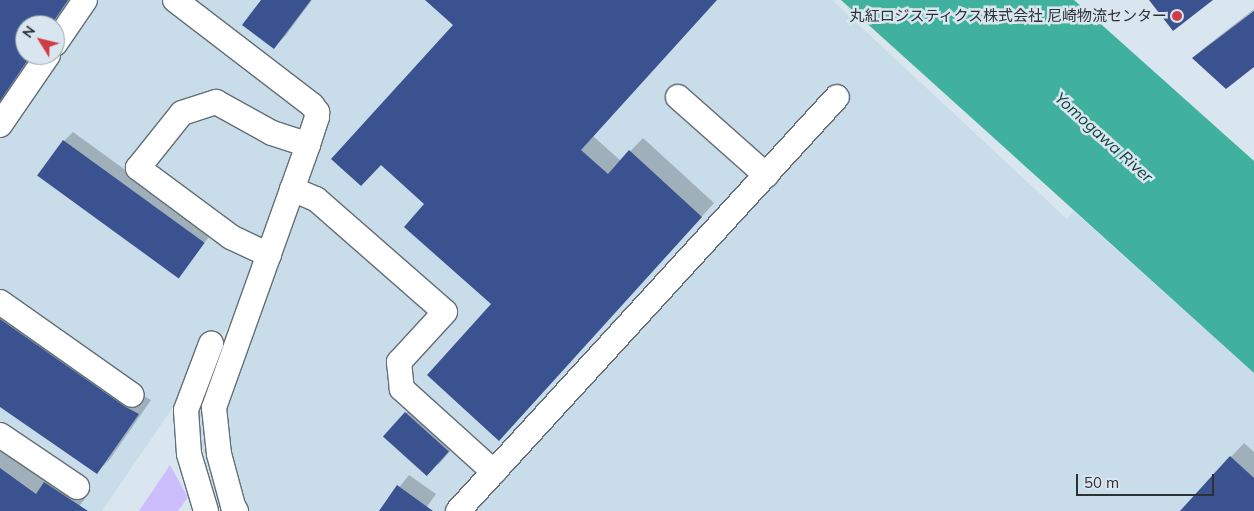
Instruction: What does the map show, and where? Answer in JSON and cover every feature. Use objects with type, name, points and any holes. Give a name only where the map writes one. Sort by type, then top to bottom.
[{"type":"lane","points":[[65,29],[85,0]]},
{"type":"lane","points":[[175,0],[312,105],[317,112],[308,145],[214,408],[219,454],[236,511]]},
{"type":"lane","points":[[0,125],[41,65]]},
{"type":"lane","points":[[678,97],[766,175]]},
{"type":"lane","points":[[458,511],[837,97]]},
{"type":"lane","points":[[269,255],[231,237],[138,168],[182,113],[216,102],[272,133],[308,145]]},
{"type":"lane","points":[[292,189],[316,199],[445,312],[400,362],[402,389],[494,472]]},
{"type":"lane","points":[[0,302],[132,395]]},
{"type":"lane","points":[[206,511],[188,454],[186,410],[211,344]]},
{"type":"lane","points":[[0,435],[77,488]]},
{"type":"shaded area","points":[[0,0],[832,0],[1067,219],[1073,211],[1254,373],[1254,511],[220,511],[201,443],[198,400],[231,322],[102,511],[0,511]]},
{"type":"shaded area","points":[[170,465],[188,497],[178,511],[139,511]]},
{"type":"water","name":"Yomogawa River","points":[[841,0],[1074,0],[1254,161],[1254,373]]},
{"type":"building","points":[[0,0],[68,0],[58,15],[15,15],[15,65],[24,65],[0,101]]},
{"type":"building","points":[[261,0],[311,0],[274,49],[242,25]]},
{"type":"building","points":[[425,0],[717,0],[581,150],[608,174],[629,150],[702,217],[499,441],[427,375],[491,304],[404,227],[424,204],[381,165],[361,186],[331,159],[453,25]]},
{"type":"building","name":"丸紅ロジスティクス株式会社 尼崎物流センター","points":[[1149,0],[1213,0],[1173,31]]},
{"type":"building","points":[[1254,11],[1254,67],[1226,89],[1192,58]]},
{"type":"building","points":[[63,140],[205,243],[179,278],[37,176]]},
{"type":"building","points":[[0,319],[124,406],[139,414],[97,474],[0,407]]},
{"type":"building","points":[[405,412],[449,451],[427,476],[383,437]]},
{"type":"building","points":[[1230,456],[1254,478],[1254,511],[1180,511]]},
{"type":"building","points":[[0,468],[36,494],[44,482],[88,511],[0,511]]},
{"type":"building","points":[[397,485],[433,511],[379,511]]},
{"type":"place","name":"丸紅ロジスティクス株式会社 尼崎物流センター","points":[[1177,16]]}]
